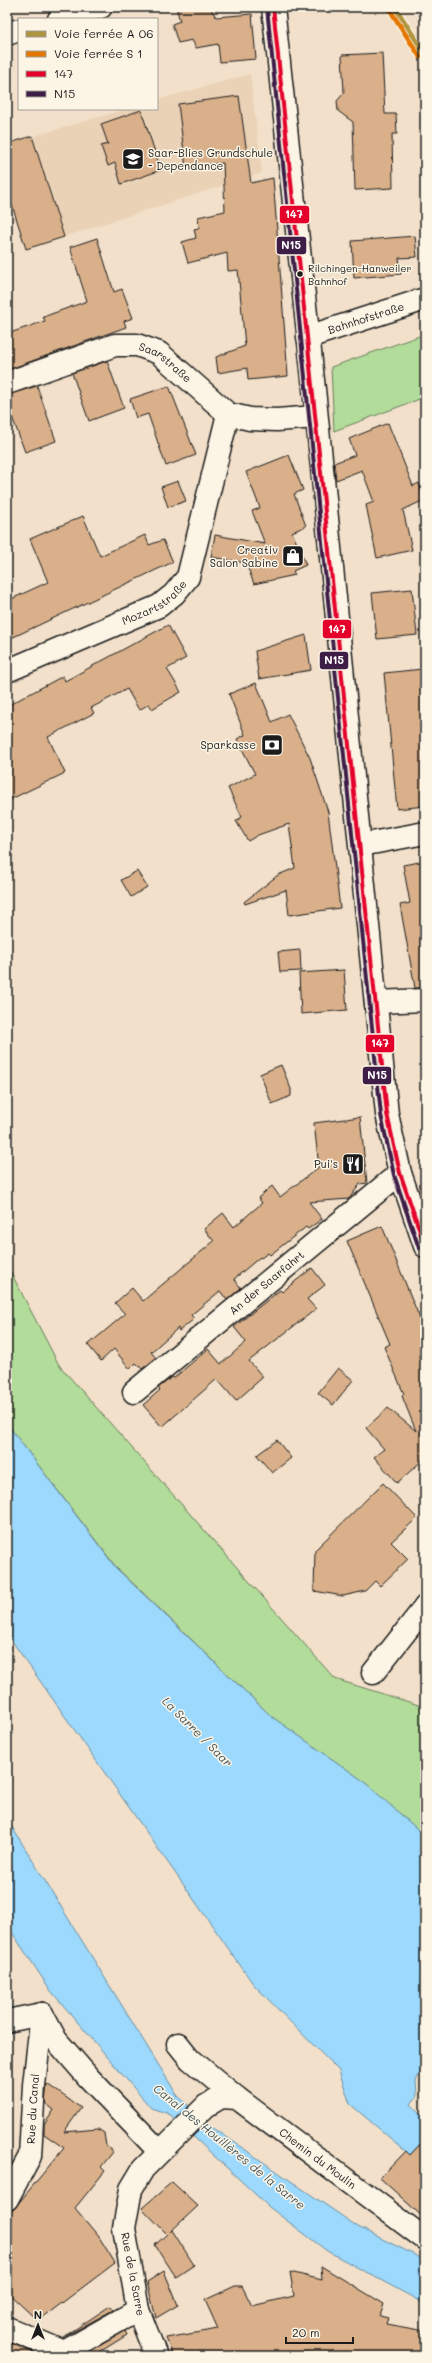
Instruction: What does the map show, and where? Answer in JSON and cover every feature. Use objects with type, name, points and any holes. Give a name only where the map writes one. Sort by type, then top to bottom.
[{"type":"street","points":[[62,18],[101,7]]},
{"type":"street","points":[[273,7],[361,845],[387,1114],[400,1173],[425,1246]]},
{"type":"street","points":[[7,34],[18,30]]},
{"type":"street","name":"Bahnhofstraße","points":[[308,337],[425,299]]},
{"type":"street","name":"Saarstraße","points":[[7,383],[115,345],[137,345],[159,353],[228,414],[250,419],[277,420],[316,417]]},
{"type":"street","name":"Mozartstraße","points":[[7,671],[159,606],[174,594],[188,577],[228,414]]},
{"type":"street","points":[[361,845],[425,833]]},
{"type":"street","points":[[376,1002],[425,1000]]},
{"type":"street","name":"An der Saarfahrt","points":[[134,1392],[400,1173]]},
{"type":"street","points":[[373,1673],[425,1607]]},
{"type":"street","points":[[7,2021],[42,2014],[61,2046],[164,2147]]},
{"type":"street","name":"Rue du Canal","points":[[7,2199],[30,2156],[34,2085],[42,2014]]},
{"type":"street","name":"Chemin du Moulin","points":[[178,2044],[190,2059],[237,2098],[425,2239]]},
{"type":"street","name":"Rue de la Sarre","points":[[156,2356],[138,2310],[124,2228],[131,2189],[143,2169],[206,2106],[221,2096],[237,2098]]},
{"type":"street","points":[[7,2328],[64,2352],[138,2310]]},
{"type":"shaded area","name":"Saar-Blies Grundschule - Dependance","points":[[250,74],[262,173],[26,249],[7,189],[7,144],[123,110],[158,110],[158,100]]},
{"type":"green space","points":[[425,334],[425,397],[334,431],[331,367]]},
{"type":"green space","points":[[7,1265],[59,1365],[335,1679],[425,1707],[425,1836],[362,1780],[272,1717],[116,1567],[7,1424]]},
{"type":"water","name":"La Sarre / Saar","points":[[7,1424],[116,1568],[272,1717],[362,1780],[425,1836],[425,2063],[416,2081],[417,2096],[411,2104],[425,2119],[425,2139],[410,2155],[350,2104],[339,2071],[254,1985],[7,1634]]},
{"type":"water","name":"Canal des Houillères de la Sarre","points":[[7,1819],[177,2095],[209,2125],[358,2227],[425,2260],[425,2304],[327,2251],[269,2207],[169,2114],[151,2108],[51,1991],[7,1925]]},
{"type":"building","points":[[176,7],[210,7],[216,17],[252,14],[256,59],[220,62],[218,44],[196,48],[192,40],[178,43],[172,24],[180,21]]},
{"type":"building","points":[[382,53],[385,114],[396,114],[397,134],[392,134],[393,188],[355,190],[353,122],[338,111],[337,101],[344,93],[342,55]]},
{"type":"building","points":[[239,96],[251,183],[273,178],[288,376],[248,380],[247,368],[218,373],[216,357],[245,346],[238,270],[228,271],[227,253],[188,263],[182,242],[196,238],[194,229],[199,228],[198,217],[225,211],[223,163],[186,168],[178,104]]},
{"type":"building","points":[[141,110],[161,170],[121,184],[115,163],[108,166],[101,146],[108,144],[101,124]]},
{"type":"building","points":[[32,136],[64,237],[26,249],[7,189],[7,144]]},
{"type":"building","points":[[415,236],[417,257],[399,258],[401,274],[354,278],[352,241]]},
{"type":"building","points":[[97,238],[114,292],[122,289],[133,318],[124,321],[126,327],[7,370],[7,334],[45,321],[43,317],[87,301],[70,247]]},
{"type":"building","points":[[107,361],[124,408],[89,421],[72,373]]},
{"type":"building","points":[[37,386],[56,441],[25,452],[7,403],[7,395]]},
{"type":"building","points":[[169,386],[196,455],[166,466],[148,414],[136,418],[130,399]]},
{"type":"building","points":[[388,423],[413,486],[419,483],[424,500],[403,510],[412,550],[377,558],[366,505],[374,502],[362,470],[336,480],[334,463],[355,455],[349,439]]},
{"type":"building","points":[[289,455],[303,490],[294,494],[306,526],[292,532],[306,565],[293,571],[295,575],[254,584],[246,563],[211,557],[215,535],[265,544],[252,511],[260,508],[246,472]]},
{"type":"building","points":[[178,481],[186,501],[168,507],[161,487]]},
{"type":"building","points":[[83,516],[100,556],[145,535],[149,545],[163,540],[173,562],[7,640],[7,601],[48,582],[30,539]]},
{"type":"building","points":[[412,589],[417,635],[377,639],[372,593]]},
{"type":"building","points":[[168,625],[186,658],[167,669],[181,692],[152,709],[149,704],[139,710],[127,689],[91,708],[94,713],[48,737],[65,773],[7,801],[7,706],[63,676],[65,681]]},
{"type":"building","points":[[306,635],[311,670],[259,679],[255,651]]},
{"type":"building","points":[[423,669],[425,806],[397,809],[384,673]]},
{"type":"building","points":[[256,683],[272,722],[288,714],[310,758],[328,812],[340,908],[289,915],[286,890],[245,904],[244,902],[278,875],[295,868],[289,824],[258,835],[248,841],[236,821],[242,817],[228,788],[255,774],[237,739],[245,735],[229,694]]},
{"type":"building","points":[[425,861],[425,988],[415,988],[400,905],[410,903],[403,865]]},
{"type":"building","points":[[137,871],[147,887],[131,897],[121,880]]},
{"type":"building","points":[[300,950],[301,971],[280,972],[278,952]]},
{"type":"building","points":[[344,970],[347,1010],[301,1014],[299,973]]},
{"type":"building","points":[[281,1065],[291,1089],[291,1096],[272,1104],[260,1074]]},
{"type":"building","points":[[360,1117],[367,1183],[360,1184],[349,1199],[309,1202],[322,1219],[308,1229],[306,1227],[270,1255],[268,1253],[261,1258],[260,1257],[234,1279],[241,1288],[227,1300],[220,1291],[191,1315],[194,1319],[179,1331],[178,1328],[151,1352],[156,1358],[142,1369],[136,1363],[130,1369],[114,1349],[101,1361],[88,1345],[125,1314],[115,1303],[132,1288],[143,1301],[214,1241],[204,1229],[223,1213],[234,1227],[262,1203],[258,1198],[272,1186],[280,1197],[319,1167],[314,1123]]},
{"type":"building","points":[[382,1226],[425,1331],[425,1458],[397,1483],[374,1457],[384,1449],[366,1428],[388,1408],[416,1431],[402,1396],[404,1394],[384,1347],[390,1344],[347,1241]]},
{"type":"building","points":[[312,1268],[325,1285],[307,1299],[316,1309],[249,1361],[263,1377],[236,1401],[217,1379],[162,1427],[143,1405],[160,1390],[158,1388],[172,1377],[174,1378],[208,1349],[221,1364],[246,1342],[234,1327],[280,1290],[282,1292]]},
{"type":"building","points":[[338,1368],[353,1380],[333,1405],[318,1393]]},
{"type":"building","points":[[277,1440],[291,1458],[272,1473],[257,1455]]},
{"type":"building","points":[[383,1483],[417,1518],[391,1542],[408,1559],[380,1586],[375,1581],[365,1591],[343,1596],[314,1591],[315,1550]]},
{"type":"building","points":[[47,2084],[81,2108],[64,2132],[98,2129],[104,2133],[106,2146],[113,2152],[101,2167],[105,2171],[75,2208],[99,2237],[115,2263],[38,2321],[7,2292],[7,2217],[64,2148],[44,2134],[44,2125],[54,2110],[45,2103]]},
{"type":"building","points":[[425,2139],[425,2219],[380,2178],[406,2151],[410,2155]]},
{"type":"building","points":[[172,2182],[198,2206],[172,2230],[194,2265],[176,2277],[155,2245],[167,2234],[142,2208]]},
{"type":"building","points":[[321,2266],[384,2304],[380,2316],[388,2318],[386,2324],[425,2331],[425,2356],[331,2356],[306,2352],[279,2356],[173,2356],[166,2338],[218,2329],[205,2300],[235,2286],[242,2286],[252,2306],[294,2296],[290,2272],[322,2280]]},
{"type":"building","points":[[164,2271],[178,2305],[156,2318],[147,2282]]},
{"type":"building","points":[[110,2306],[113,2310],[62,2338]]},
{"type":"building","points":[[125,2331],[127,2335],[93,2356],[82,2356]]},
{"type":"building","points":[[13,2344],[41,2356],[7,2356],[7,2349]]},
{"type":"transit line","name":"147","points":[[273,7],[387,1114],[400,1173],[425,1246]]},
{"type":"transit line","points":[[395,7],[425,54]]},
{"type":"transit line","name":"N15","points":[[267,8],[381,1115],[394,1175],[419,1248]]},
{"type":"transit line","points":[[390,10],[420,57]]},
{"type":"place","name":"Saar-Blies Grundschule - Dependance","points":[[133,159]]},
{"type":"place","name":"Rilchingen-Hanweiler Bahnhof","points":[[300,274]]},
{"type":"place","name":"Creativ Salon Sabine","points":[[293,556]]},
{"type":"place","name":"Sparkasse","points":[[272,745]]},
{"type":"place","name":"Pui's","points":[[353,1164]]}]
